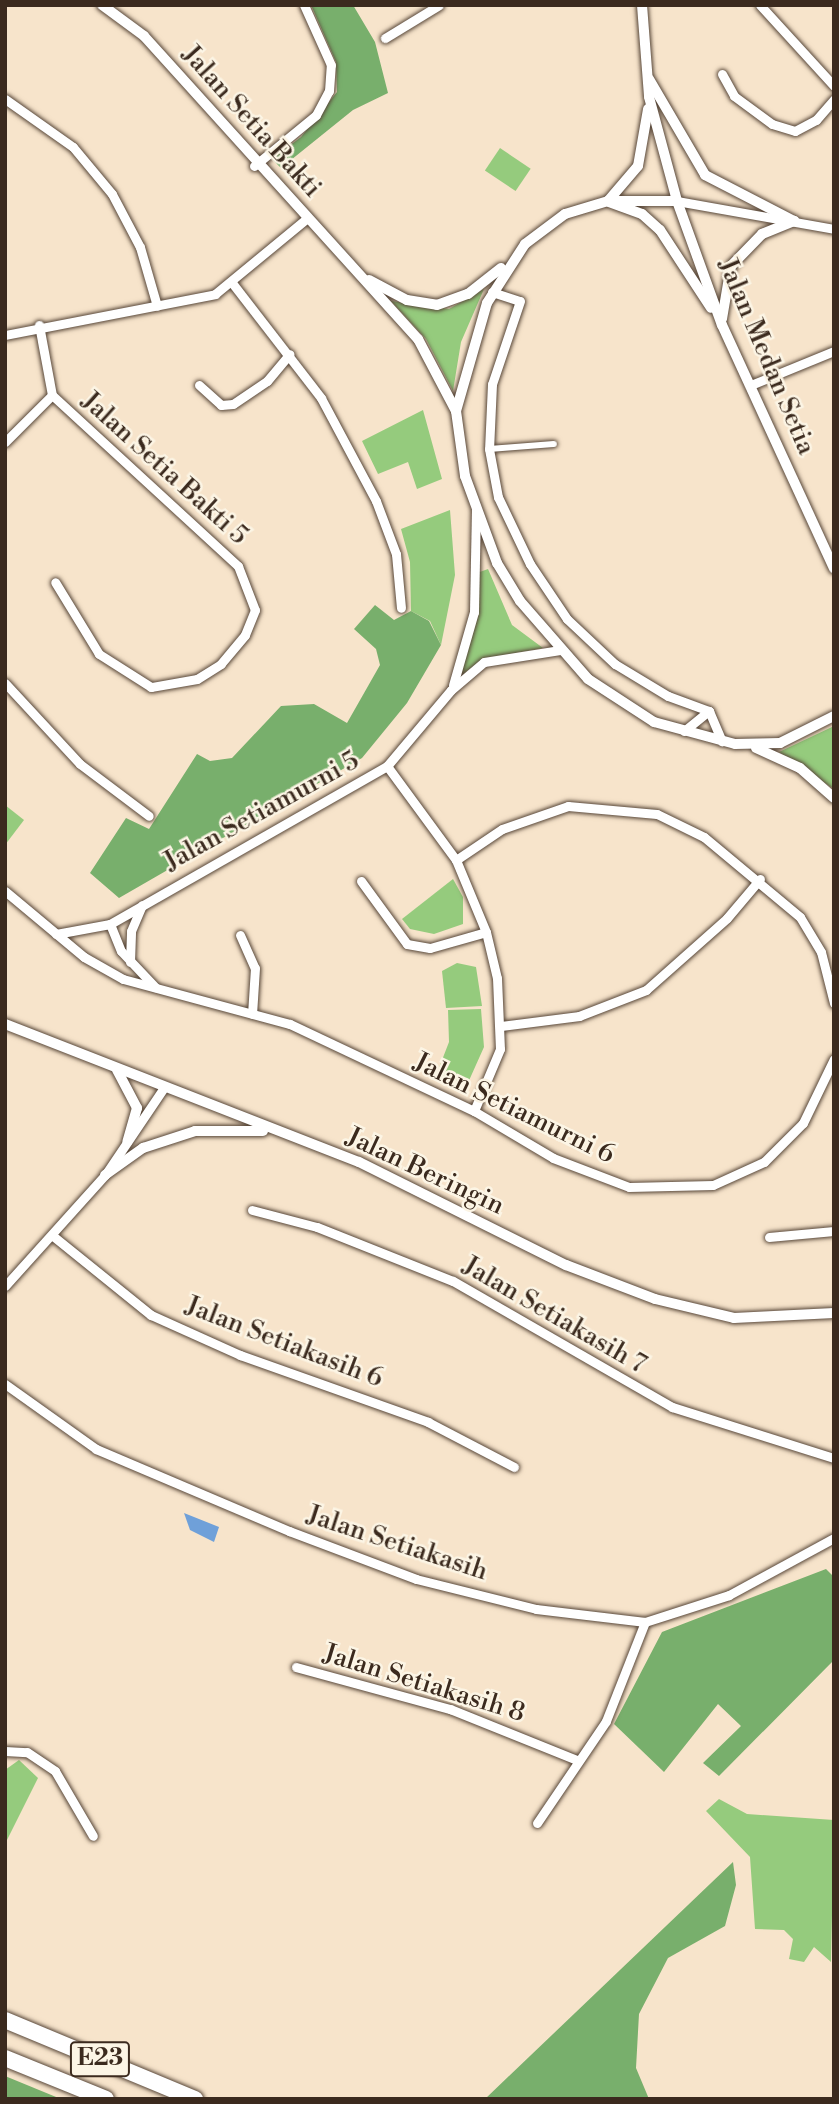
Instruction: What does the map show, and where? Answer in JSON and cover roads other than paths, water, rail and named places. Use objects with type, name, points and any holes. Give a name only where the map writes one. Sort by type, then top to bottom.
[{"type":"highway","name":"E23","points":[[5,2020],[195,2099]]},
{"type":"highway","name":"E23","points":[[5,2058],[107,2099]]},
{"type":"street","name":"Jalan Setia Bakti","points":[[102,5],[144,36],[254,166],[418,339],[456,411]]},
{"type":"street","points":[[254,166],[316,114],[329,90],[331,65],[304,5]]},
{"type":"street","points":[[385,38],[439,5]]},
{"type":"street","points":[[642,5],[649,97],[646,148],[608,201],[642,215],[660,230],[722,325]]},
{"type":"street","points":[[760,5],[834,86]]},
{"type":"street","points":[[722,74],[734,96],[772,124],[795,131],[816,120],[834,99]]},
{"type":"street","points":[[647,76],[705,175],[794,221]]},
{"type":"street","name":"Jalan Medan Setia","points":[[649,97],[677,201],[722,325],[834,568]]},
{"type":"street","points":[[5,99],[73,147],[112,194],[140,247],[157,306]]},
{"type":"street","name":"Jalan Setia Bakti","points":[[360,276],[407,300],[437,305],[468,294],[565,214],[608,201],[677,201]]},
{"type":"street","points":[[677,201],[834,229]]},
{"type":"street","points":[[5,335],[39,325],[157,306],[233,284],[306,219]]},
{"type":"street","points":[[722,325],[731,265],[762,234],[794,221]]},
{"type":"street","name":"Jalan Setia Bakti","points":[[456,411],[492,292],[507,262]]},
{"type":"street","points":[[233,284],[290,354],[376,501],[396,554],[401,608]]},
{"type":"street","points":[[492,292],[520,301],[492,384],[489,449],[514,534],[567,619],[629,675],[709,711],[722,741]]},
{"type":"street","name":"Jalan Setia Bakti 5","points":[[39,325],[52,395],[233,560],[255,610],[245,635],[221,664],[197,679],[150,687],[99,654],[55,582]]},
{"type":"street","points":[[751,385],[834,351]]},
{"type":"street","points":[[199,385],[221,405],[233,404],[267,381],[290,354]]},
{"type":"street","points":[[5,442],[52,395]]},
{"type":"street","points":[[456,411],[476,510],[500,570],[560,650],[618,703],[684,731],[751,746],[800,768],[834,798]]},
{"type":"street","points":[[489,449],[554,444]]},
{"type":"street","name":"Jalan Setiamurni 5","points":[[451,690],[474,612],[476,510]]},
{"type":"street","name":"Jalan Setiamurni 5","points":[[56,934],[110,924],[144,902],[291,825],[387,766],[451,690],[484,662],[560,650]]},
{"type":"street","points":[[5,683],[80,764],[149,816]]},
{"type":"street","points":[[684,731],[709,711]]},
{"type":"street","points":[[751,746],[799,738],[834,716]]},
{"type":"street","points":[[387,766],[456,860],[486,932],[501,1026],[494,1071],[474,1111]]},
{"type":"street","points":[[456,860],[502,829],[538,814],[568,806],[624,809],[679,824],[760,879],[800,917],[821,952],[834,1003]]},
{"type":"street","points":[[501,1026],[579,1016],[646,990],[727,918],[760,879]]},
{"type":"street","points":[[361,881],[407,944],[430,948],[486,932]]},
{"type":"street","name":"Jalan Setiamurni 6","points":[[5,891],[56,934],[110,972],[163,992],[290,1024],[474,1111],[553,1158],[629,1186],[713,1185],[764,1162],[803,1123],[834,1059]]},
{"type":"street","name":"Jalan Setiamurni 5","points":[[130,963],[131,931],[144,902]]},
{"type":"street","name":"Jalan Setiamurni 6","points":[[110,924],[130,963],[163,992]]},
{"type":"street","points":[[240,935],[255,968],[252,1014]]},
{"type":"street","name":"Jalan Beringin","points":[[5,1024],[269,1131],[359,1162],[566,1265],[655,1299],[734,1318],[834,1313]]},
{"type":"street","points":[[115,1068],[132,1087],[137,1108],[127,1142]]},
{"type":"street","points":[[5,1286],[53,1236],[105,1175],[163,1089]]},
{"type":"street","points":[[105,1175],[142,1148],[195,1131],[269,1131]]},
{"type":"street","name":"Jalan Setiakasih 7","points":[[252,1210],[317,1227],[453,1282],[672,1407],[834,1458]]},
{"type":"street","points":[[769,1237],[834,1231]]},
{"type":"street","name":"Jalan Setiakasih 6","points":[[53,1236],[151,1315],[240,1355],[428,1422],[514,1467]]},
{"type":"street","name":"Jalan Setiakasih","points":[[5,1384],[96,1449],[416,1578],[536,1609],[645,1622],[729,1595],[834,1538]]},
{"type":"street","points":[[537,1823],[577,1760],[606,1721],[645,1622]]},
{"type":"street","name":"Jalan Setiakasih 8","points":[[296,1667],[450,1709],[577,1760]]},
{"type":"street","points":[[5,1751],[27,1752],[55,1771],[93,1836]]},
{"type":"water","points":[[184,1513],[219,1527],[214,1542],[190,1530]]}]
